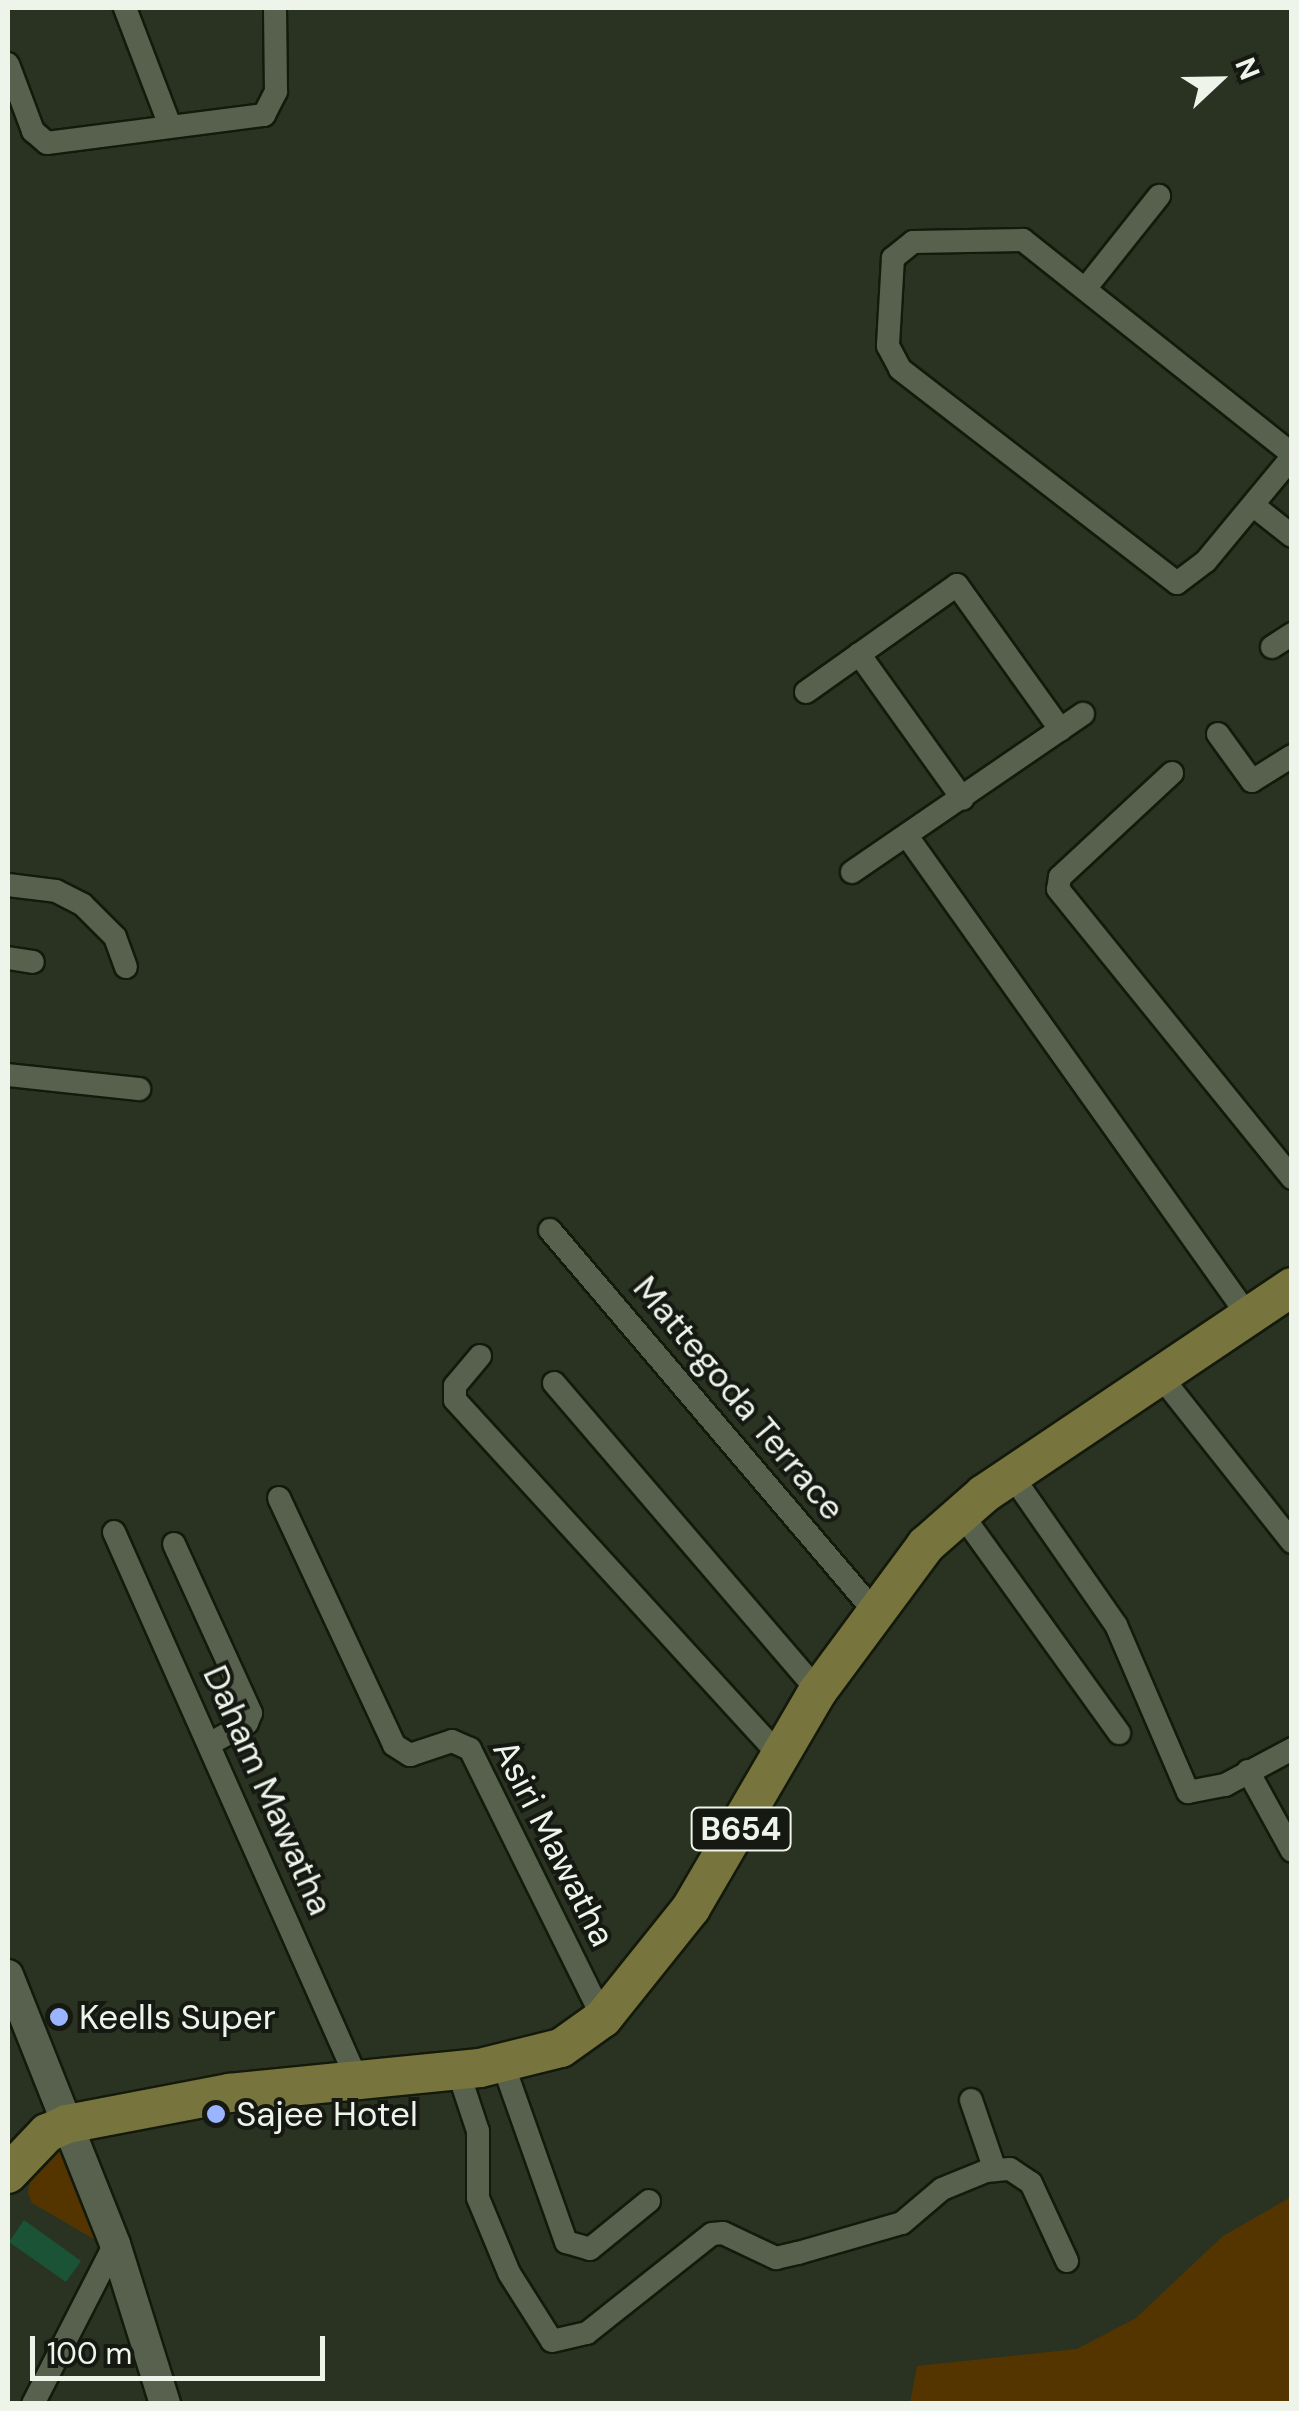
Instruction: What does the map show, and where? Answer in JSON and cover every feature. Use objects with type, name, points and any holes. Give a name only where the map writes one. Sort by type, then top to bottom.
[{"type":"main road","name":"B654","points":[[8,2174],[47,2133],[67,2124],[356,2077],[503,2064],[562,2048],[603,2018],[691,1908],[818,1692],[926,1545],[961,1513],[1292,1287]]},
{"type":"street","points":[[125,8],[169,123]]},
{"type":"street","points":[[8,64],[33,131],[46,143],[169,123],[264,115],[276,91],[275,8]]},
{"type":"street","points":[[1084,289],[1159,196]]},
{"type":"street","points":[[1009,236],[1084,289],[1292,455],[1254,506],[1177,583],[900,369],[888,346],[893,258],[913,242],[1009,236]]},
{"type":"street","points":[[1254,506],[1292,536]]},
{"type":"street","points":[[806,692],[953,586],[963,587],[1060,730]]},
{"type":"street","points":[[859,654],[963,799]]},
{"type":"street","points":[[852,872],[1083,714]]},
{"type":"street","points":[[1218,734],[1252,781],[1292,756]]},
{"type":"street","points":[[1172,773],[1060,877],[1058,890],[1292,1178]]},
{"type":"street","points":[[907,836],[1248,1317]]},
{"type":"street","points":[[8,885],[56,891],[83,904],[116,938],[126,966]]},
{"type":"street","points":[[8,958],[33,962]]},
{"type":"street","points":[[8,1075],[139,1088]]},
{"type":"street","name":"Mattegoda Terrace","points":[[550,1230],[875,1612]]},
{"type":"street","points":[[480,1356],[455,1386],[456,1400],[780,1756]]},
{"type":"street","points":[[1162,1378],[1292,1542]]},
{"type":"street","points":[[554,1383],[818,1692]]},
{"type":"street","points":[[1013,1477],[1116,1625],[1188,1792],[1203,1794],[1292,1749]]},
{"type":"street","name":"Asiri Mawatha","points":[[279,1498],[394,1745],[410,1755],[452,1741],[470,1749],[603,2018]]},
{"type":"street","points":[[961,1513],[1119,1733]]},
{"type":"street","name":"Daham Mawatha","points":[[114,1532],[356,2077]]},
{"type":"street","points":[[174,1544],[251,1713],[247,1723],[209,1744]]},
{"type":"street","points":[[1248,1771],[1292,1851]]},
{"type":"street","points":[[8,1975],[114,2244],[165,2404]]},
{"type":"street","points":[[503,2064],[566,2242],[590,2249],[649,2201]]},
{"type":"street","points":[[457,2068],[478,2130],[478,2198],[509,2273],[552,2341],[587,2333],[712,2234],[723,2233],[776,2258],[787,2256],[902,2222],[942,2189],[994,2170],[1010,2169],[1031,2183],[1067,2261]]},
{"type":"street","points":[[972,2100],[994,2170]]},
{"type":"street","points":[[32,2404],[114,2244]]},
{"type":"shaded area","points":[[64,2129],[104,2245],[32,2203],[28,2193],[34,2159]]},
{"type":"shaded area","points":[[1291,2197],[1291,2403],[910,2403],[917,2366],[1077,2349],[1136,2318],[1223,2236]]},
{"type":"building","points":[[24,2220],[81,2261],[66,2282],[9,2242]]},
{"type":"place","name":"Keells Super","points":[[59,2017]]},
{"type":"place","name":"Sajee Hotel","points":[[216,2114]]}]
